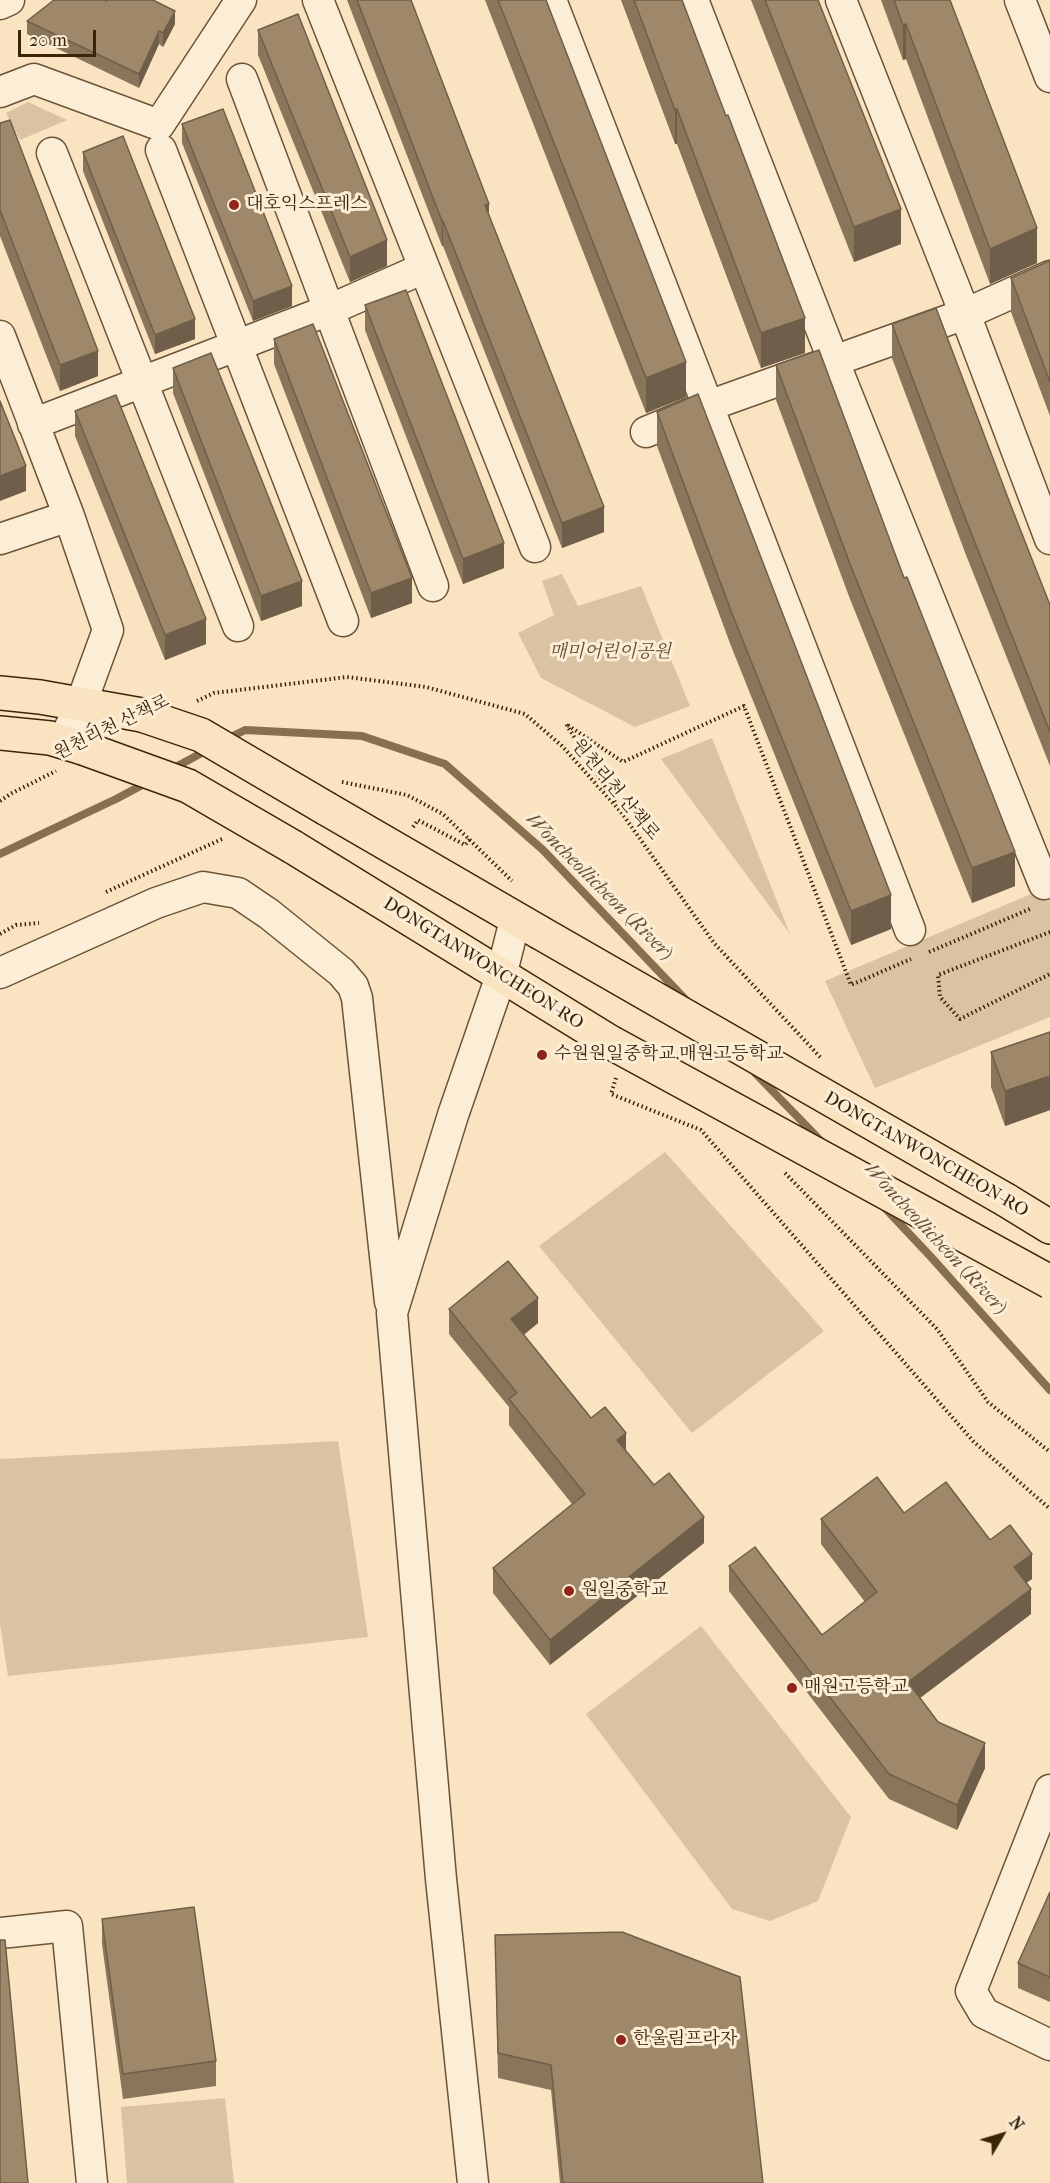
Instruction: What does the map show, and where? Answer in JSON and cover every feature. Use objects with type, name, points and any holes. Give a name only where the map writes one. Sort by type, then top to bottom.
[{"type":"main road","name":"DONGTANWONCHEON-RO","points":[[0,693],[40,697],[141,715],[201,735],[527,926],[1050,1227]]},
{"type":"main road","name":"DONGTANWONCHEON-RO","points":[[0,732],[50,738],[70,752],[188,786],[293,847],[610,1042],[1050,1282]]},
{"type":"street","points":[[0,4],[9,0]]},
{"type":"street","points":[[0,92],[34,78],[159,125],[241,0]]},
{"type":"street","points":[[318,0],[535,548]]},
{"type":"street","points":[[551,0],[916,948]]},
{"type":"street","points":[[693,0],[1042,894]]},
{"type":"street","points":[[841,0],[1050,539]]},
{"type":"street","points":[[1020,0],[1050,77]]},
{"type":"street","points":[[242,80],[433,586]]},
{"type":"street","points":[[161,150],[343,621]]},
{"type":"street","points":[[52,153],[238,626]]},
{"type":"street","points":[[33,424],[329,310],[424,268]]},
{"type":"street","points":[[646,432],[708,406],[964,314],[1050,276]]},
{"type":"street","points":[[0,336],[69,516],[108,630],[81,704],[70,752]]},
{"type":"street","points":[[0,539],[69,516]]},
{"type":"street","points":[[0,973],[156,903],[203,886],[238,893],[269,914],[341,972],[353,986],[357,998],[392,1313],[441,1879],[474,2183]]},
{"type":"street","points":[[392,1313],[453,1115],[501,976],[527,926]]},
{"type":"street","points":[[1050,1790],[970,1991],[984,2013],[1050,2045]]},
{"type":"street","points":[[0,1933],[67,1926],[92,2183]]},
{"type":"path","name":"원천리천 산책로","points":[[193,703],[214,693],[347,677],[426,687],[525,714],[562,746],[621,812],[714,943],[829,1065]]},
{"type":"path","points":[[621,812],[566,724],[623,762],[744,705],[851,985],[916,948],[1042,894]]},
{"type":"path","name":"원천리천 산책로","points":[[0,801],[70,752]]},
{"type":"path","points":[[418,820],[465,845],[470,839]]},
{"type":"path","points":[[1050,932],[938,975],[940,998],[960,1019],[1050,974]]},
{"type":"path","points":[[626,1080],[616,1078],[611,1094],[701,1130],[974,1441],[1050,1509]]},
{"type":"green space","points":[[28,102],[67,120],[20,140],[6,113]]},
{"type":"green space","name":"매미어린이공원","points":[[562,574],[578,606],[641,586],[690,706],[635,727],[541,678],[518,633],[554,615],[542,581]]},
{"type":"green space","points":[[712,738],[790,934],[661,759]]},
{"type":"green space","points":[[1050,886],[1050,1017],[875,1088],[825,981]]},
{"type":"green space","points":[[665,1152],[824,1331],[692,1433],[539,1246]]},
{"type":"green space","points":[[338,1441],[368,1637],[8,1676],[0,1624],[0,1459]]},
{"type":"green space","points":[[701,1626],[851,1817],[818,1901],[770,1921],[732,1909],[586,1714]]},
{"type":"green space","points":[[225,2098],[234,2183],[127,2183],[121,2107]]},
{"type":"building","points":[[54,0],[153,0],[175,11],[163,33],[159,31],[139,74],[27,21]]},
{"type":"building","points":[[357,0],[411,0],[489,204],[485,205],[604,507],[562,523]]},
{"type":"building","points":[[498,0],[546,0],[686,362],[646,378]]},
{"type":"building","points":[[634,0],[682,0],[805,318],[761,333]]},
{"type":"building","points":[[765,0],[818,0],[901,209],[854,227]]},
{"type":"building","points":[[894,0],[950,0],[1037,228],[990,249],[906,24],[903,25]]},
{"type":"building","points":[[298,14],[387,240],[350,257],[258,30]]},
{"type":"building","points":[[223,109],[292,286],[253,301],[182,124]]},
{"type":"building","points":[[10,120],[98,351],[60,365],[0,210],[0,123]]},
{"type":"building","points":[[123,136],[195,319],[155,335],[83,152]]},
{"type":"building","points":[[1049,261],[1050,263],[1050,382],[1011,278]]},
{"type":"building","points":[[406,290],[504,543],[463,559],[365,305]]},
{"type":"building","points":[[936,308],[1050,605],[1050,732],[892,324]]},
{"type":"building","points":[[313,324],[412,578],[371,593],[274,339]]},
{"type":"building","points":[[819,350],[904,578],[907,577],[1015,852],[972,868],[850,564],[776,365]]},
{"type":"building","points":[[211,353],[302,581],[261,596],[173,368]]},
{"type":"building","points":[[698,394],[891,895],[851,911],[731,611],[657,412]]},
{"type":"building","points":[[116,395],[206,619],[165,635],[75,411]]},
{"type":"building","points":[[0,401],[26,466],[0,476]]},
{"type":"building","points":[[1050,1032],[1050,1076],[1005,1091],[991,1052]]},
{"type":"building","points":[[508,1261],[538,1298],[511,1319],[591,1418],[605,1407],[626,1433],[617,1440],[654,1485],[669,1473],[704,1517],[550,1640],[493,1568],[585,1494],[509,1399],[517,1393],[449,1309]]},
{"type":"building","points":[[877,1477],[904,1513],[946,1482],[990,1540],[1010,1525],[1032,1554],[1014,1567],[1031,1589],[908,1682],[938,1722],[985,1743],[957,1805],[889,1774],[729,1566],[755,1547],[822,1635],[877,1592],[821,1519]]},
{"type":"building","points":[[1050,1892],[1050,1977],[1018,1963]]},
{"type":"building","points":[[194,1907],[216,2061],[123,2074],[102,1919]]},
{"type":"building","name":"한울림프라자","points":[[622,1932],[740,1977],[763,2183],[563,2183],[551,2065],[498,2053],[495,1935]]},
{"type":"building","points":[[0,1940],[5,1940],[28,2183],[0,2183]]},
{"type":"waterway","name":"Woncheollicheon (River)","points":[[227,739],[245,730],[362,736],[445,764],[543,850],[687,1001]]},
{"type":"waterway","name":"Woncheollicheon (River)","points":[[172,769],[209,749]]},
{"type":"waterway","name":"Woncheollicheon (River)","points":[[0,854],[148,782]]},
{"type":"waterway","name":"Woncheollicheon (River)","points":[[755,1073],[822,1142]]},
{"type":"waterway","name":"Woncheollicheon (River)","points":[[884,1207],[1050,1390]]},
{"type":"place","name":"대호익스프레스","points":[[234,205]]},
{"type":"place","name":"수원원일중학교.매원고등학교","points":[[542,1055]]},
{"type":"place","name":"원일중학교","points":[[569,1591]]},
{"type":"place","name":"매원고등학교","points":[[792,1688]]},
{"type":"place","name":"한울림프라자","points":[[621,2040]]}]
